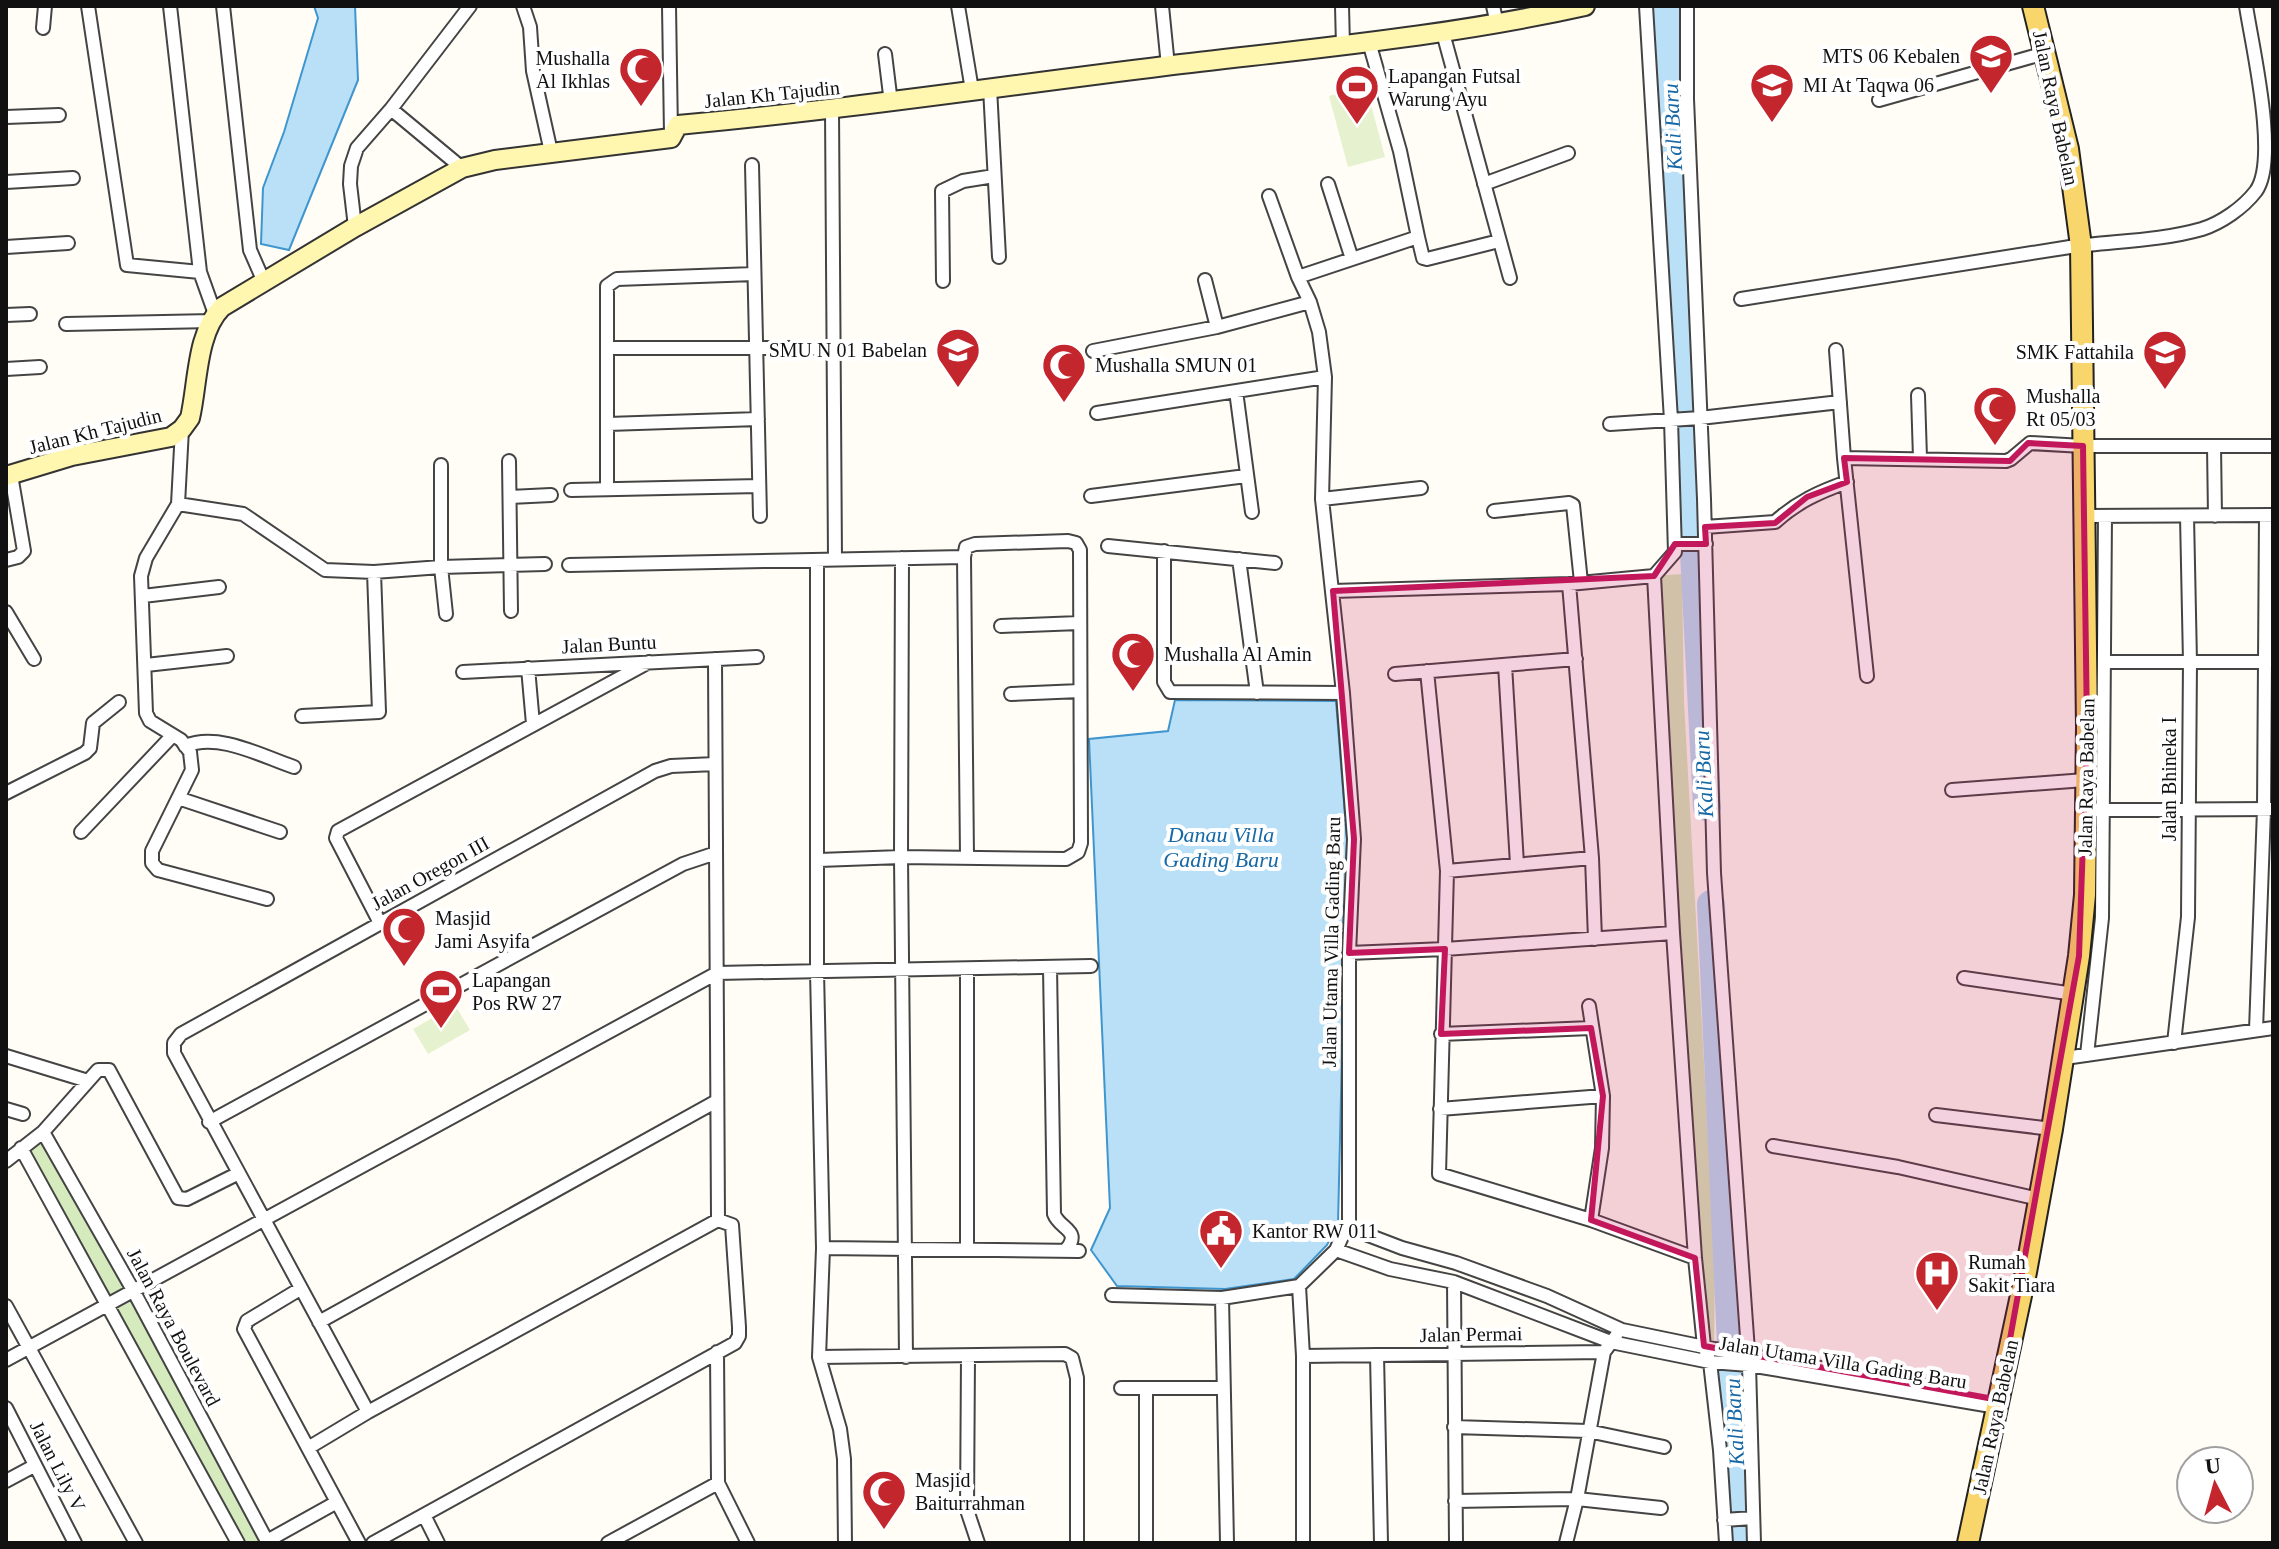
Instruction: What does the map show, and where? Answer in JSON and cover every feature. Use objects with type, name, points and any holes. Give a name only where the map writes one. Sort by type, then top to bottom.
[{"type":"main road","name":"Jalan Raya Babelan","points":[[1968,1543],[2065,1058],[2093,811],[2085,780],[2081,246],[2068,149],[2033,6]]},
{"type":"street","points":[[43,28],[45,6]]},
{"type":"street","points":[[88,6],[127,265],[200,272]]},
{"type":"street","points":[[66,324],[214,317],[200,272],[170,6]]},
{"type":"street","points":[[223,6],[250,250],[264,282]]},
{"type":"street","points":[[355,227],[350,184],[351,166],[357,148],[470,6]]},
{"type":"street","points":[[523,6],[530,27],[533,71],[551,152]]},
{"type":"street","points":[[669,6],[671,138]]},
{"type":"street","points":[[958,6],[981,89],[994,176],[999,257]]},
{"type":"street","points":[[1162,6],[1168,66]]},
{"type":"street","points":[[1342,6],[1343,46]]},
{"type":"street","name":"Jalan Kh Tajudin","points":[[8,476],[72,456],[171,437],[190,418],[205,335],[214,317],[228,302],[462,168],[495,160],[671,138],[678,125],[891,103],[981,89],[1443,33],[1495,15],[1585,6]]},
{"type":"street","points":[[1333,591],[1575,583],[1654,576],[1675,552],[1671,420],[1646,6]]},
{"type":"street","points":[[1687,6],[1687,99],[1706,544],[1714,873],[1744,1359],[1750,1518],[1754,1543]]},
{"type":"street","points":[[1741,299],[2081,246],[2186,233],[2223,219],[2256,190],[2270,140],[2246,6]]},
{"type":"street","points":[[1443,33],[1510,278]]},
{"type":"street","points":[[1369,42],[1400,151],[1423,258],[1499,241]]},
{"type":"street","points":[[1879,100],[2045,53]]},
{"type":"street","points":[[885,54],[891,103]]},
{"type":"street","points":[[391,109],[462,168]]},
{"type":"street","points":[[832,110],[835,560]]},
{"type":"street","points":[[6,117],[59,115]]},
{"type":"street","points":[[1484,184],[1568,153]]},
{"type":"street","points":[[752,165],[760,516]]},
{"type":"street","points":[[943,281],[941,194],[951,185],[994,176]]},
{"type":"street","points":[[6,182],[73,178]]},
{"type":"street","points":[[1328,184],[1352,259]]},
{"type":"street","name":"Jalan Utama Villa Gading Baru","points":[[1269,196],[1310,302],[1319,332],[1325,377],[1322,499],[1343,693],[1354,839],[1349,953],[1348,1224],[1402,1248],[1456,1263],[1547,1296],[1622,1330],[1711,1355]]},
{"type":"street","points":[[1298,277],[1418,237]]},
{"type":"street","points":[[6,247],[68,243]]},
{"type":"street","points":[[607,489],[607,286],[611,281],[754,274]]},
{"type":"street","points":[[1205,280],[1217,327]]},
{"type":"street","points":[[1093,351],[1217,327],[1310,302]]},
{"type":"street","points":[[6,315],[30,314]]},
{"type":"street","points":[[608,348],[834,348]]},
{"type":"street","points":[[1836,350],[1867,676]]},
{"type":"street","points":[[6,369],[40,367]]},
{"type":"street","points":[[1097,413],[1325,377]]},
{"type":"street","points":[[1236,391],[1252,512]]},
{"type":"street","points":[[1918,395],[1920,458]]},
{"type":"street","points":[[1610,424],[1700,418],[1840,402]]},
{"type":"street","points":[[608,424],[758,419]]},
{"type":"street","points":[[182,429],[178,504],[146,558],[141,576],[146,713],[150,721],[173,735],[190,752],[192,770],[152,851],[152,863],[158,870],[267,899]]},
{"type":"street","points":[[1844,458],[2006,461],[2029,443],[2273,446]]},
{"type":"street","points":[[2214,446],[2215,516]]},
{"type":"street","points":[[509,461],[511,611]]},
{"type":"street","points":[[441,465],[441,567],[446,614]]},
{"type":"street","points":[[6,560],[24,551],[8,476]]},
{"type":"street","points":[[1091,496],[1246,476]]},
{"type":"street","points":[[1705,527],[1775,522],[1807,497],[1847,482]]},
{"type":"street","points":[[571,490],[759,486]]},
{"type":"street","points":[[1322,499],[1421,488]]},
{"type":"street","points":[[510,497],[551,495]]},
{"type":"street","points":[[178,504],[243,514],[325,570],[374,572],[545,564]]},
{"type":"street","points":[[1494,511],[1573,505],[1576,659],[1592,858],[1595,939]]},
{"type":"street","points":[[2084,516],[2270,515],[2268,809],[2256,1030]]},
{"type":"street","points":[[2087,1055],[2102,918],[2093,811],[2104,662],[2105,516]]},
{"type":"street","name":"Jalan Bhineka I","points":[[2174,1043],[2188,917],[2190,662],[2187,516]]},
{"type":"street","points":[[819,860],[901,857],[1066,859],[1078,852],[1081,843],[1080,550],[1076,543],[970,544],[966,547],[967,857]]},
{"type":"street","points":[[1675,544],[1706,544]]},
{"type":"street","points":[[1108,546],[1275,563]]},
{"type":"street","points":[[1164,551],[1165,687],[1170,692],[1343,693]]},
{"type":"street","points":[[569,565],[964,557]]},
{"type":"street","points":[[902,558],[901,857],[906,1357]]},
{"type":"street","points":[[1239,559],[1257,693]]},
{"type":"street","points":[[817,560],[817,971],[823,1248],[819,1357],[840,1429],[844,1459],[845,1543]]},
{"type":"street","points":[[302,716],[379,712],[374,572]]},
{"type":"street","points":[[1654,576],[1673,933],[1695,1258],[1711,1355],[1726,1543]]},
{"type":"street","points":[[143,596],[219,587]]},
{"type":"street","points":[[6,612],[34,659]]},
{"type":"street","points":[[1001,626],[1079,623]]},
{"type":"street","points":[[146,665],[227,656]]},
{"type":"street","name":"Jalan Buntu","points":[[463,672],[757,657]]},
{"type":"street","points":[[715,659],[718,1220]]},
{"type":"street","points":[[1395,674],[1576,659]]},
{"type":"street","points":[[380,923],[336,838],[338,831],[649,662]]},
{"type":"street","points":[[2104,662],[2269,662]]},
{"type":"street","points":[[1505,665],[1517,864]]},
{"type":"street","points":[[528,668],[533,724]]},
{"type":"street","points":[[1427,671],[1447,871],[1439,1172],[1591,1220],[1695,1258]]},
{"type":"street","points":[[1011,694],[1080,691]]},
{"type":"street","points":[[6,793],[85,753],[90,748],[93,723],[119,702]]},
{"type":"street","points":[[81,832],[173,735]]},
{"type":"street","points":[[185,746],[199,740],[215,741],[294,767]]},
{"type":"street","name":"Jalan Oregon III","points":[[209,1122],[174,1053],[174,1043],[181,1034],[655,771],[671,766],[715,764]]},
{"type":"street","points":[[1952,790],[2085,780]]},
{"type":"street","points":[[178,798],[280,832]]},
{"type":"street","points":[[2093,811],[2268,809]]},
{"type":"street","points":[[368,1412],[209,1122],[671,870],[716,853]]},
{"type":"street","points":[[1447,871],[1592,858]]},
{"type":"street","points":[[1349,953],[1673,933]]},
{"type":"street","points":[[6,1360],[717,973],[1091,966]]},
{"type":"street","points":[[1050,967],[1054,1214],[1058,1223],[1072,1235],[1071,1244],[1065,1251]]},
{"type":"street","points":[[967,969],[967,1249]]},
{"type":"street","points":[[1964,978],[2074,994]]},
{"type":"street","points":[[1589,1006],[1603,1096],[1602,1148],[1591,1220]]},
{"type":"street","points":[[1441,1034],[1591,1028]]},
{"type":"street","points":[[2065,1058],[2273,1028]]},
{"type":"street","points":[[6,1056],[88,1081]]},
{"type":"street","points":[[6,1161],[43,1132],[98,1070],[109,1070],[178,1198],[187,1199],[237,1174]]},
{"type":"street","points":[[1440,1109],[1603,1096]]},
{"type":"street","points":[[319,1322],[715,1102]]},
{"type":"street","points":[[6,1109],[23,1114]]},
{"type":"street","points":[[1936,1115],[2052,1129]]},
{"type":"street","name":"Jalan Raya Boulevard","points":[[43,1132],[133,1290],[267,1542]]},
{"type":"street","points":[[1773,1146],[1898,1167],[2039,1199]]},
{"type":"street","points":[[21,1148],[238,1543]]},
{"type":"street","points":[[308,1448],[718,1220],[727,1221],[734,1228],[739,1327],[735,1343],[373,1543]]},
{"type":"street","points":[[1112,1295],[1222,1298],[1299,1286],[1336,1250],[1348,1224]]},
{"type":"street","points":[[823,1248],[1079,1251]]},
{"type":"street","points":[[1336,1250],[1390,1269],[1454,1282],[1608,1347]]},
{"type":"street","points":[[1454,1282],[1456,1543]]},
{"type":"street","points":[[1299,1286],[1303,1356],[1303,1543]]},
{"type":"street","points":[[300,1289],[247,1321],[244,1329],[359,1543]]},
{"type":"street","points":[[1222,1298],[1227,1543]]},
{"type":"street","points":[[6,1306],[135,1543]]},
{"type":"street","points":[[1566,1543],[1608,1347],[1622,1330]]},
{"type":"street","name":"Jalan Utama Villa Gading Baru","points":[[1635,1345],[1744,1359],[1998,1404]]},
{"type":"street","name":"Jalan Permai","points":[[1303,1356],[1454,1354],[1635,1345]]},
{"type":"street","points":[[717,1352],[718,1483],[748,1543]]},
{"type":"street","points":[[819,1357],[1065,1354],[1072,1358],[1077,1378],[1077,1543]]},
{"type":"street","points":[[1377,1355],[1381,1543]]},
{"type":"street","points":[[968,1356],[967,1510],[978,1543]]},
{"type":"street","points":[[1121,1388],[1222,1388]]},
{"type":"street","points":[[1146,1388],[1146,1543]]},
{"type":"street","name":"Jalan Lily V","points":[[6,1408],[75,1543]]},
{"type":"street","points":[[1454,1427],[1588,1431],[1664,1447]]},
{"type":"street","points":[[6,1481],[34,1466]]},
{"type":"street","points":[[608,1543],[718,1483]]},
{"type":"street","points":[[1455,1501],[1577,1499],[1661,1508]]},
{"type":"street","points":[[267,1542],[337,1502]]},
{"type":"street","points":[[424,1515],[438,1543]]},
{"type":"street","points":[[1726,1520],[1750,1518]]},
{"type":"highlighted area","points":[[2028,443],[2083,446],[2087,727],[2079,956],[1999,1400],[1704,1346],[1695,1258],[1591,1220],[1603,1096],[1591,1028],[1441,1034],[1445,949],[1349,953],[1354,839],[1333,591],[1654,576],[1675,544],[1706,544],[1705,527],[1775,523],[1807,497],[1847,482],[1844,458],[2010,461]]},
{"type":"green space","name":"Lapangan Futsal Warung Ayu","points":[[1366,86],[1385,157],[1348,167],[1329,96]]},
{"type":"green space","points":[[1682,574],[1684,702],[1715,1261],[1714,1349],[1704,1346],[1654,576]]},
{"type":"green space","name":"Lapangan Pos RW 27","points":[[455,1005],[470,1030],[428,1054],[413,1029]]},
{"type":"green space","points":[[43,1132],[268,1543],[236,1543],[21,1148]]},
{"type":"water","points":[[314,6],[355,6],[358,80],[289,250],[261,244],[263,188],[284,132],[318,18]]},
{"type":"water","name":"Danau Villa Gading Baru","points":[[1175,700],[1336,701],[1347,840],[1338,1224],[1327,1245],[1294,1279],[1225,1289],[1117,1286],[1091,1250],[1110,1208],[1089,739],[1168,731]]},
{"type":"waterway","name":"Kali Baru","points":[[1666,6],[1707,807]]},
{"type":"waterway","name":"Kali Baru","points":[[1711,904],[1740,1543]]},
{"type":"place","name":"MTS 06 Kebalen","points":[[1991,95]]},
{"type":"place","name":"Mushalla Al Ikhlas","points":[[641,108]]},
{"type":"place","name":"MI At Taqwa 06","points":[[1772,124]]},
{"type":"place","name":"Lapangan Futsal Warung Ayu","points":[[1357,126]]},
{"type":"place","name":"SMU N 01 Babelan","points":[[958,389]]},
{"type":"place","name":"SMK Fattahila","points":[[2165,391]]},
{"type":"place","name":"Mushalla SMUN 01","points":[[1064,404]]},
{"type":"place","name":"Mushalla Rt 05/03","points":[[1995,447]]},
{"type":"place","name":"Mushalla Al Amin","points":[[1133,693]]},
{"type":"place","name":"Masjid Jami Asyifa","points":[[404,968]]},
{"type":"place","name":"Lapangan Pos RW 27","points":[[441,1030]]},
{"type":"place","name":"Kantor RW 011","points":[[1221,1270]]},
{"type":"place","name":"Rumah Sakit Tiara","points":[[1937,1312]]},
{"type":"place","name":"Masjid Baiturrahman","points":[[884,1531]]}]
